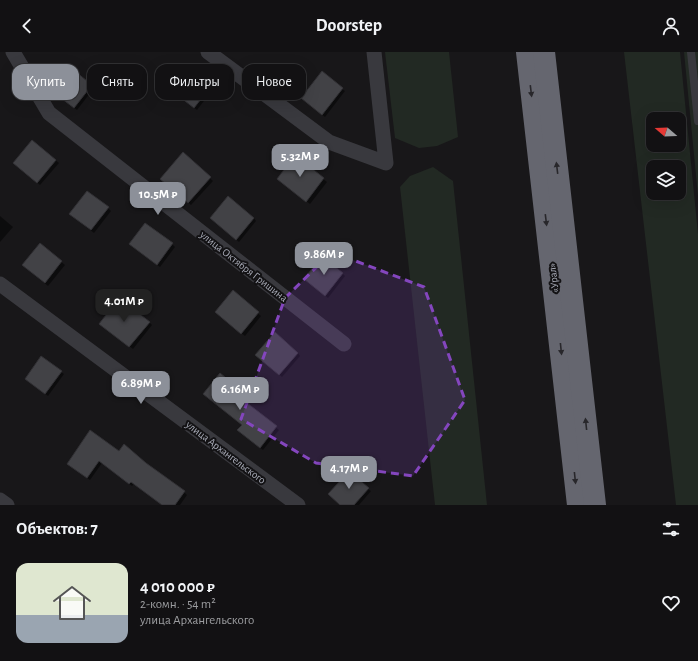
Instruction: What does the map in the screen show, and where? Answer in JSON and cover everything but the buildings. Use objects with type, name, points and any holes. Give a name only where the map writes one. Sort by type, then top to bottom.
[{"type":"highway","name":"«Урал»","points":[[527,52],[578,505]]},
{"type":"highway","name":"«Урал»","points":[[544,52],[595,505]]},
{"type":"street","name":"улица Октября Гришина","points":[[12,52],[49,113],[344,344]]},
{"type":"street","points":[[208,52],[328,142],[386,163],[374,52]]},
{"type":"street","name":"улица Архангельского","points":[[0,284],[298,505]]},
{"type":"street","points":[[0,500],[7,505]]},
{"type":"lane","points":[[691,52],[698,121]]},
{"type":"highlighted area","points":[[332,252],[424,287],[465,400],[413,476],[316,463],[241,419],[285,298]]},
{"type":"shaded area","points":[[385,52],[449,52],[458,137],[437,146],[419,148],[395,138]]},
{"type":"shaded area","points":[[624,52],[680,52],[686,112],[646,112],[646,152],[686,152],[686,113],[698,234],[698,505],[676,505]]},
{"type":"shaded area","points":[[684,52],[698,52],[698,196]]},
{"type":"shaded area","points":[[433,167],[453,181],[487,505],[435,505],[400,187],[410,176]]}]
